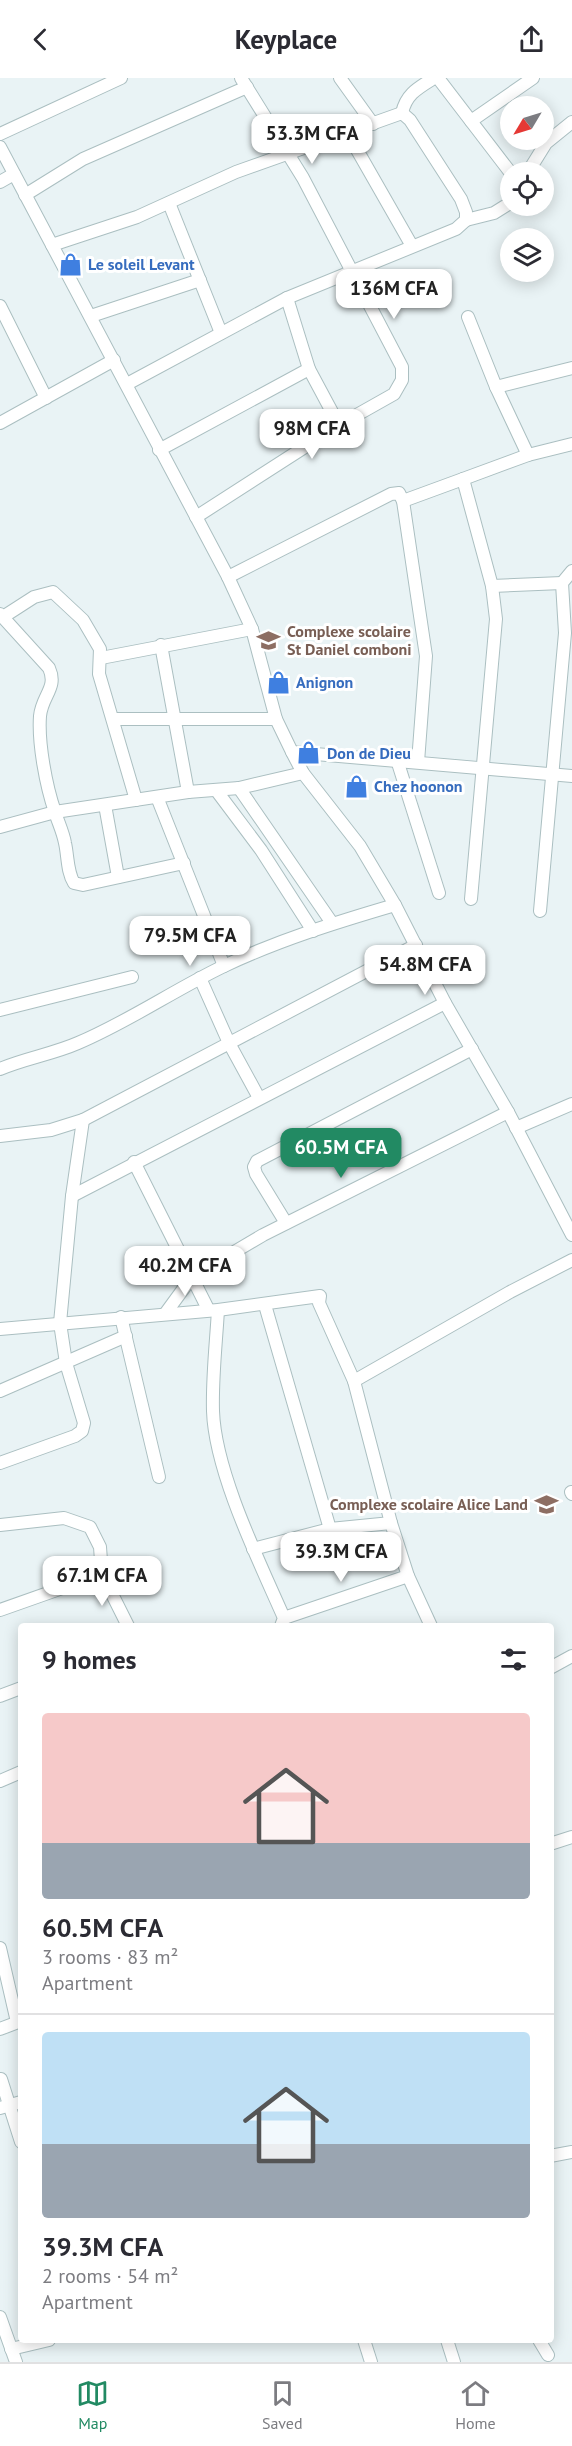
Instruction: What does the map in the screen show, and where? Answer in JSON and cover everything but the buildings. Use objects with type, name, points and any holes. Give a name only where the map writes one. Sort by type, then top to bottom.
[{"type":"street","points":[[0,134],[121,78]]},
{"type":"street","points":[[340,78],[373,124]]},
{"type":"street","points":[[52,245],[137,217],[236,172],[402,113],[410,94],[436,78],[502,162]]},
{"type":"street","points":[[471,122],[533,78]]},
{"type":"street","points":[[25,195],[83,159],[244,83],[289,155],[402,367],[402,380],[394,394],[339,425],[196,517]]},
{"type":"street","points":[[402,113],[410,120],[461,199],[466,212],[466,220]]},
{"type":"street","points":[[534,162],[546,143],[572,123]]},
{"type":"street","points":[[348,134],[412,246]]},
{"type":"street","points":[[0,147],[228,577],[252,629],[276,719],[303,773],[360,846],[395,904],[572,1235]]},
{"type":"street","points":[[0,182],[14,174]]},
{"type":"street","points":[[169,203],[220,333]]},
{"type":"street","points":[[127,384],[287,298],[350,270],[456,229],[466,220],[494,213],[500,209]]},
{"type":"street","points":[[91,316],[200,280]]},
{"type":"street","points":[[287,298],[309,369],[339,425]]},
{"type":"street","points":[[0,306],[46,398]]},
{"type":"street","points":[[468,317],[496,387],[528,454]]},
{"type":"street","points":[[0,423],[114,360]]},
{"type":"street","points":[[496,387],[572,368]]},
{"type":"street","points":[[159,450],[309,369]]},
{"type":"street","points":[[403,501],[528,454],[572,444]]},
{"type":"street","points":[[463,479],[492,586],[496,619],[471,899]]},
{"type":"street","points":[[228,577],[391,494],[399,493],[403,501],[425,646],[425,683],[418,762]]},
{"type":"street","points":[[540,911],[565,633],[562,583],[572,571]]},
{"type":"street","points":[[492,586],[562,583]]},
{"type":"street","points":[[562,583],[572,596]]},
{"type":"street","points":[[136,800],[99,674],[100,649],[82,620],[53,592],[45,592],[34,597],[1,616],[49,668],[53,676],[54,682],[42,704],[40,717],[48,783],[65,843],[70,877],[75,883],[83,885],[184,862]]},
{"type":"street","points":[[101,658],[252,629]]},
{"type":"street","points":[[161,645],[188,792]]},
{"type":"street","points":[[113,719],[276,719]]},
{"type":"street","points":[[292,752],[482,766],[572,776]]},
{"type":"street","points":[[397,760],[439,893]]},
{"type":"street","points":[[0,827],[55,812],[188,792],[239,788],[303,773]]},
{"type":"street","points":[[239,788],[332,923]]},
{"type":"street","points":[[216,790],[261,850],[313,931]]},
{"type":"street","points":[[157,797],[224,966]]},
{"type":"street","points":[[105,805],[118,877]]},
{"type":"street","points":[[0,1069],[28,1057],[78,1044],[224,966],[332,923],[395,904]]},
{"type":"street","points":[[1,1137],[51,1130],[83,1120],[416,945]]},
{"type":"street","points":[[0,1010],[132,976]]},
{"type":"street","points":[[200,978],[229,1043],[259,1098]]},
{"type":"street","points":[[72,1196],[446,1003]]},
{"type":"street","points":[[286,1223],[256,1174],[254,1167],[257,1161],[472,1049]]},
{"type":"street","points":[[516,1128],[572,1104]]},
{"type":"street","points":[[165,1314],[192,1277],[286,1223],[508,1112]]},
{"type":"street","points":[[0,1463],[75,1436],[82,1431],[84,1423],[66,1363],[60,1323],[72,1196],[83,1120]]},
{"type":"street","points":[[134,1162],[192,1277],[213,1310],[213,1412],[226,1472],[282,1622],[408,1576]]},
{"type":"street","points":[[354,1381],[510,1292],[572,1260]]},
{"type":"street","points":[[0,1329],[265,1305],[320,1296],[319,1303],[354,1381],[408,1576],[430,1623]]},
{"type":"street","points":[[265,1305],[330,1530]]},
{"type":"street","points":[[122,1317],[159,1477]]},
{"type":"street","points":[[0,1391],[126,1336]]},
{"type":"street","points":[[0,1526],[64,1518],[90,1527],[100,1547],[102,1574],[126,1623]]},
{"type":"street","points":[[253,1549],[330,1530],[392,1523]]},
{"type":"street","points":[[0,1610],[102,1574]]},
{"type":"street","points":[[554,1666],[572,1656]]},
{"type":"street","points":[[0,1696],[18,1689]]},
{"type":"street","points":[[0,1780],[18,1773]]},
{"type":"street","points":[[554,1843],[572,1837]]},
{"type":"street","points":[[0,1948],[18,2017]]},
{"type":"street","points":[[0,2029],[18,2021]]},
{"type":"street","points":[[1,2079],[18,2132]]},
{"type":"street","points":[[554,2155],[572,2152]]},
{"type":"street","points":[[0,2317],[16,2362]]},
{"type":"street","points":[[11,2349],[37,2343]]},
{"type":"street","points":[[365,2343],[370,2362]]},
{"type":"street","points":[[448,2343],[454,2362]]},
{"type":"street","points":[[541,2343],[548,2355]]},
{"type":"place","name":"Le soleil Levant","points":[[70,264]]},
{"type":"place","name":"Complexe scolaire St Daniel comboni","points":[[269,640]]},
{"type":"place","name":"Anignon","points":[[278,682]]},
{"type":"place","name":"Don de Dieu","points":[[309,753]]},
{"type":"place","name":"Chez hoonon","points":[[356,786]]},
{"type":"place","name":"Complexe scolaire Alice Land","points":[[546,1504]]}]
